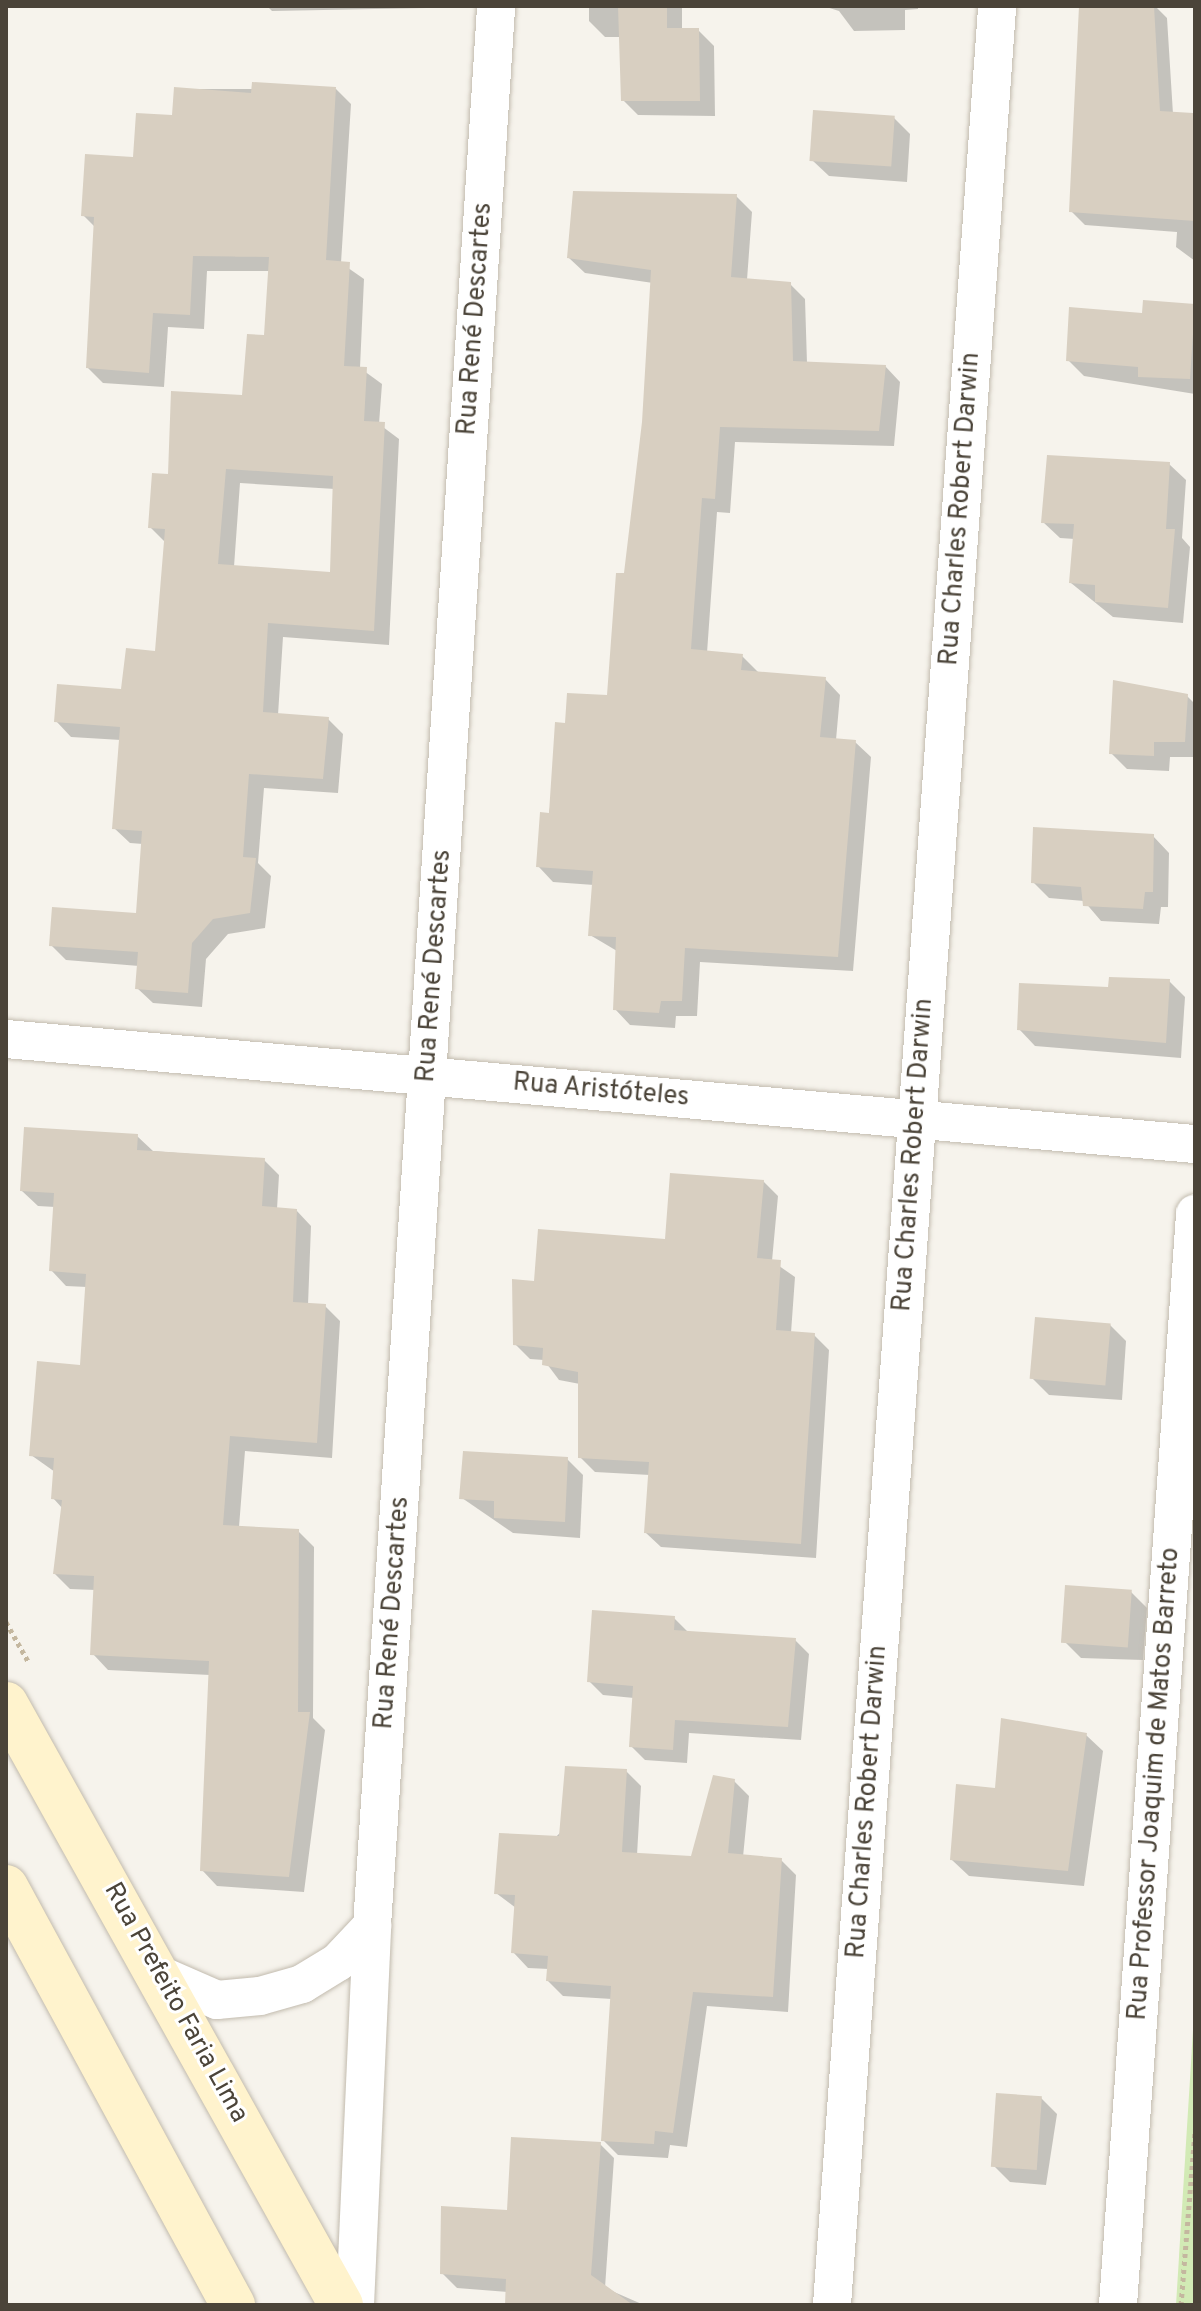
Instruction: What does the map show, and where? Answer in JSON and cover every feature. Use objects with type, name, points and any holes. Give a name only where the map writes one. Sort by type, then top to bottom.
[{"type":"main road","name":"Rua Prefeito Faria Lima","points":[[6,1704],[162,1976],[341,2305]]},
{"type":"main road","points":[[6,1887],[233,2305]]},
{"type":"street","name":"Rua René Descartes","points":[[355,2305],[372,1926],[496,6]]},
{"type":"street","name":"Rua Charles Robert Darwin","points":[[832,2305],[997,6]]},
{"type":"street","name":"Rua Aristóteles","points":[[6,1039],[1195,1144]]},
{"type":"street","name":"Rua Professor Joaquim de Matos Barreto","points":[[1118,2305],[1195,1214]]},
{"type":"street","points":[[162,1976],[217,2000],[260,1996],[314,1977],[372,1926]]},
{"type":"path","points":[[1181,2305],[1195,2130]]},
{"type":"green space","points":[[1195,1998],[1195,2305],[1176,2305]]},
{"type":"building","points":[[618,6],[667,6],[667,28],[699,28],[700,101],[621,101]]},
{"type":"building","points":[[1079,6],[1154,6],[1160,111],[1193,113],[1195,221],[1069,212]]},
{"type":"building","points":[[252,82],[336,87],[326,260],[350,262],[344,366],[367,367],[364,421],[385,422],[374,631],[268,623],[263,712],[329,717],[323,779],[249,774],[243,857],[256,858],[250,913],[213,919],[192,943],[188,993],[135,989],[138,952],[49,946],[52,907],[136,913],[142,831],[112,829],[120,727],[54,722],[57,684],[121,689],[126,648],[155,651],[165,529],[148,528],[152,473],[168,474],[171,391],[242,395],[247,334],[264,335],[269,257],[193,256],[190,315],[153,313],[149,373],[86,368],[94,217],[81,216],[85,154],[133,157],[136,113],[172,115],[174,87],[251,93]],"holes":[[[226,469],[333,476],[330,572],[218,564]]]},
{"type":"building","points":[[813,110],[895,116],[891,167],[809,161]]},
{"type":"building","points":[[573,191],[737,194],[731,277],[791,282],[793,361],[886,365],[879,431],[720,427],[715,499],[702,498],[691,649],[743,654],[741,670],[826,677],[820,737],[856,740],[838,957],[685,948],[682,1001],[661,1001],[659,1013],[613,1010],[616,937],[588,936],[593,871],[536,867],[540,812],[549,813],[555,722],[565,723],[567,693],[607,695],[616,573],[624,573],[642,422],[651,270],[567,258]]},
{"type":"building","points":[[1143,300],[1195,304],[1190,379],[1138,377],[1138,367],[1066,361],[1069,307],[1142,313]]},
{"type":"building","points":[[1047,455],[1170,462],[1166,529],[1175,529],[1168,608],[1095,602],[1095,585],[1069,583],[1074,524],[1041,523]]},
{"type":"building","points":[[1113,680],[1188,694],[1185,742],[1154,742],[1154,756],[1109,754]]},
{"type":"building","points":[[1033,827],[1154,834],[1153,892],[1145,892],[1143,909],[1083,906],[1081,887],[1031,883]]},
{"type":"building","points":[[1109,977],[1170,979],[1166,1043],[1017,1030],[1019,983],[1108,987]]},
{"type":"building","points":[[24,1127],[138,1134],[137,1150],[265,1158],[262,1206],[297,1209],[293,1302],[326,1304],[317,1443],[230,1436],[223,1525],[299,1529],[298,1712],[310,1712],[289,1877],[200,1871],[209,1661],[90,1655],[94,1576],[53,1574],[62,1500],[51,1499],[54,1458],[29,1456],[37,1361],[80,1365],[86,1274],[49,1271],[54,1193],[20,1191]]},
{"type":"building","points":[[670,1173],[764,1180],[757,1258],[781,1260],[776,1330],[815,1333],[801,1544],[644,1533],[649,1462],[578,1458],[578,1372],[542,1365],[543,1348],[513,1345],[512,1279],[534,1281],[538,1229],[665,1239]]},
{"type":"building","points":[[1035,1317],[1111,1324],[1105,1385],[1030,1379]]},
{"type":"building","points":[[463,1451],[568,1457],[565,1522],[494,1518],[494,1501],[459,1499]]},
{"type":"building","points":[[1065,1585],[1132,1590],[1128,1648],[1061,1643]]},
{"type":"building","points":[[592,1610],[675,1616],[674,1630],[796,1638],[788,1727],[675,1720],[673,1750],[629,1747],[633,1686],[587,1682]]},
{"type":"building","points":[[1001,1718],[1087,1733],[1068,1871],[950,1860],[956,1784],[995,1788]]},
{"type":"building","points":[[565,1766],[627,1769],[622,1852],[691,1856],[713,1775],[735,1779],[728,1853],[782,1858],[773,1997],[693,1992],[673,2133],[655,2131],[654,2144],[601,2141],[611,1986],[546,1981],[548,1956],[511,1953],[515,1895],[494,1894],[499,1833],[559,1836]]},
{"type":"building","points":[[996,2093],[1042,2096],[1037,2170],[991,2167]]},
{"type":"building","points":[[511,2137],[601,2142],[591,2275],[633,2305],[505,2305],[506,2279],[440,2274],[441,2206],[507,2210]]}]
